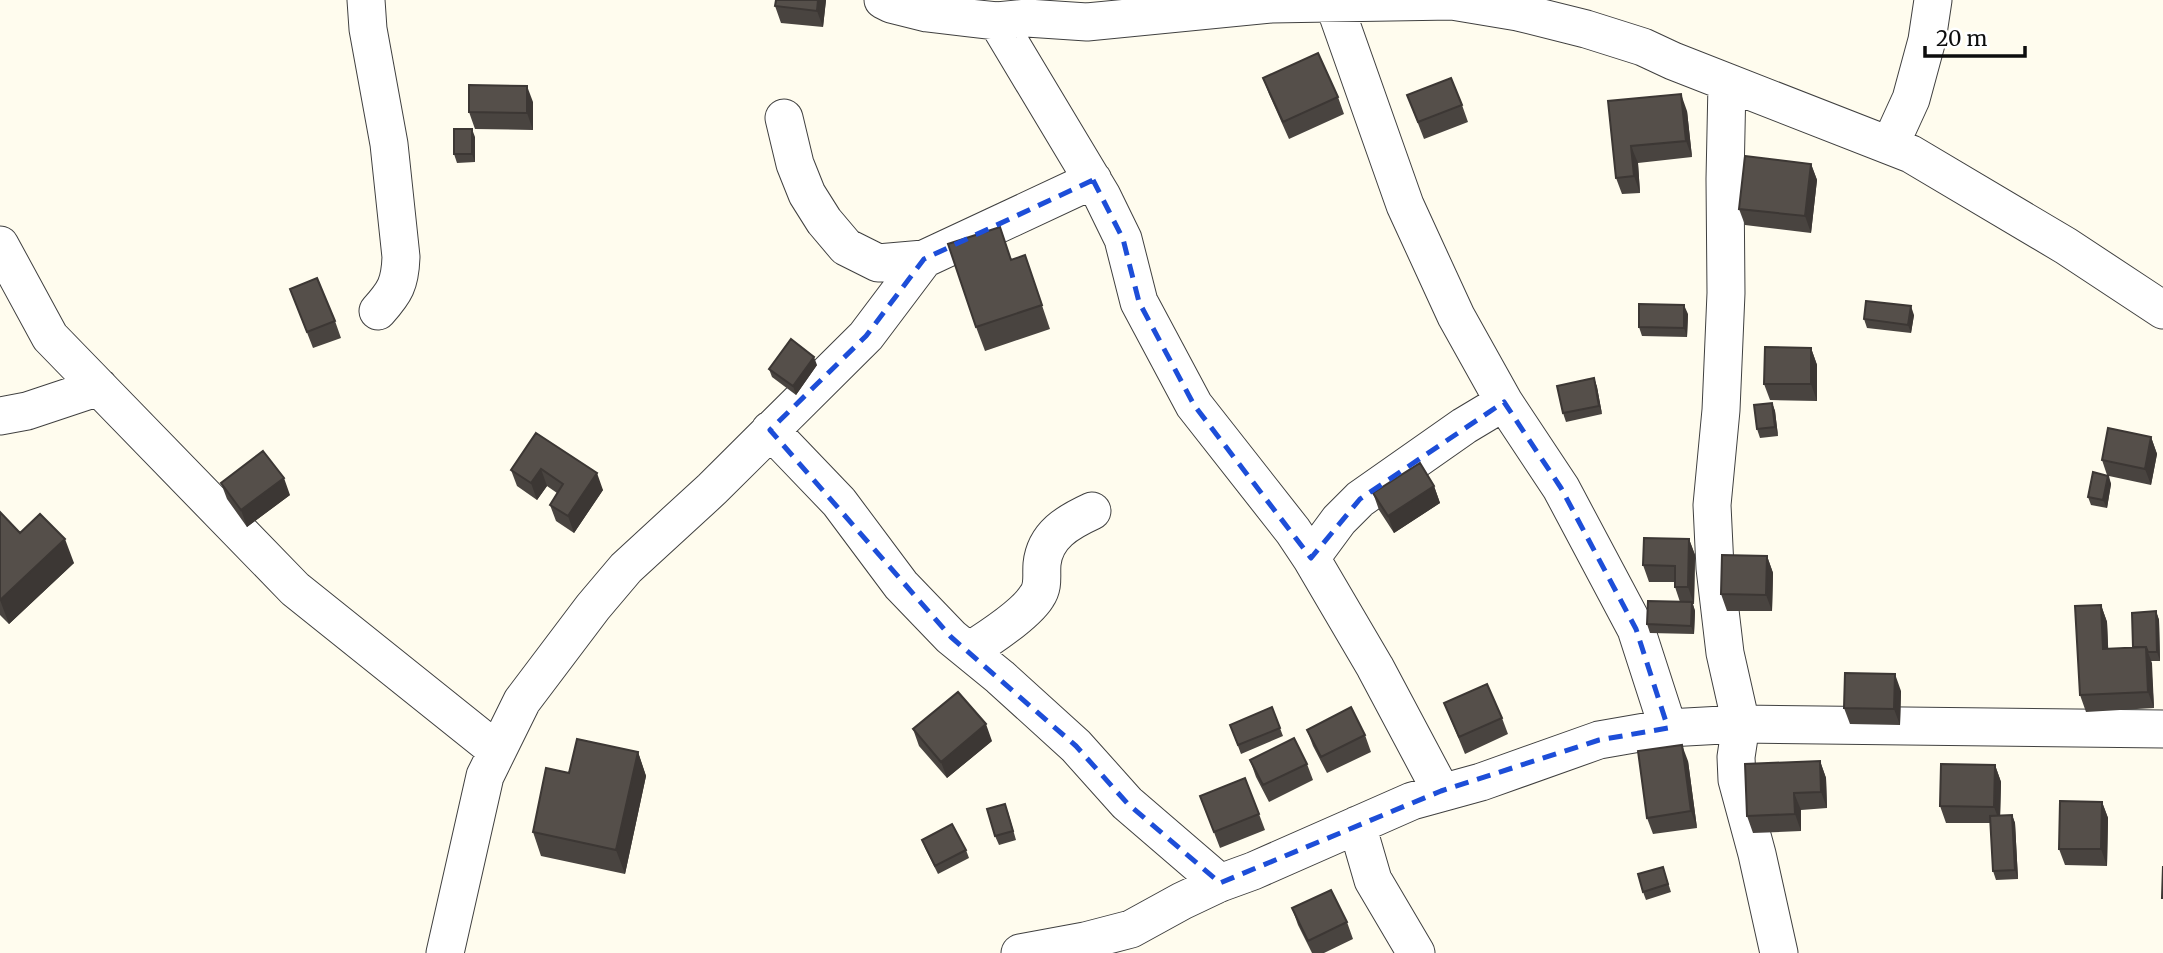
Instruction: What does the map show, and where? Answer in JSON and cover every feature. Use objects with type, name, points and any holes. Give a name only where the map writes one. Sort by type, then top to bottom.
[{"type":"street","points":[[366,0],[368,29],[389,144],[401,257],[400,276],[394,293],[378,311]]},
{"type":"street","points":[[883,0],[927,13],[997,20],[1027,18],[1087,22],[1271,4],[1452,1],[1518,12],[1643,47],[1727,83],[1911,154],[2066,246],[2163,310]]},
{"type":"street","points":[[1890,145],[1911,99],[1927,40],[1933,0]]},
{"type":"street","points":[[1322,3],[1405,205],[1456,316],[1504,401],[1561,488],[1636,629],[1668,728]]},
{"type":"street","points":[[997,20],[1093,180],[1123,239],[1139,302],[1194,405],[1293,531],[1311,558],[1375,667],[1441,791]]},
{"type":"street","points":[[1727,83],[1727,293],[1721,410],[1712,505],[1715,568],[1725,653],[1741,724],[1736,757],[1737,780],[1779,953]]},
{"type":"street","points":[[784,118],[795,164],[807,194],[824,221],[846,247],[878,263],[924,259],[1093,180]]},
{"type":"street","points":[[0,245],[50,337],[295,589],[496,750]]},
{"type":"street","points":[[445,953],[485,776],[522,701],[626,568],[712,489],[866,336],[924,259]]},
{"type":"street","points":[[0,416],[27,411],[99,387]]},
{"type":"street","points":[[1311,558],[1339,520],[1360,499],[1504,401]]},
{"type":"street","points":[[770,430],[839,502],[901,585],[951,637],[1076,746],[1127,803],[1220,883]]},
{"type":"street","points":[[969,651],[1028,607],[1038,596],[1043,584],[1043,560],[1048,544],[1059,529],[1092,511]]},
{"type":"street","points":[[1020,953],[1085,942],[1131,929],[1220,883],[1441,791],[1481,782],[1599,740],[1668,728],[1741,724],[2163,729]]},
{"type":"street","points":[[1357,825],[1373,880],[1416,953]]},
{"type":"highlighted area","points":[[1093,180],[1123,239],[1139,302],[1194,405],[1311,558],[1360,499],[1504,402],[1561,488],[1636,629],[1668,728],[1599,740],[1441,791],[1220,883],[1127,803],[1076,746],[951,637],[770,430],[866,336],[924,259]]},
{"type":"building","points":[[776,0],[818,0],[817,11],[775,6]]},
{"type":"building","points":[[1318,53],[1338,97],[1283,122],[1263,78]]},
{"type":"building","points":[[1451,78],[1462,105],[1418,122],[1407,95]]},
{"type":"building","points":[[469,85],[527,86],[527,113],[469,112]]},
{"type":"building","points":[[1681,94],[1686,141],[1631,146],[1634,176],[1616,178],[1608,101]]},
{"type":"building","points":[[454,129],[472,129],[472,154],[454,154]]},
{"type":"building","points":[[1745,156],[1811,164],[1805,216],[1739,209]]},
{"type":"building","points":[[1000,227],[1011,260],[1025,255],[1042,305],[976,327],[948,244]]},
{"type":"building","points":[[317,278],[335,321],[307,332],[290,289]]},
{"type":"building","points":[[1866,301],[1911,306],[1908,325],[1864,319]]},
{"type":"building","points":[[1639,304],[1684,305],[1684,328],[1639,327]]},
{"type":"building","points":[[791,339],[814,357],[793,386],[769,369]]},
{"type":"building","points":[[1765,347],[1811,348],[1811,384],[1764,384]]},
{"type":"building","points":[[1594,378],[1599,406],[1563,413],[1557,386]]},
{"type":"building","points":[[1772,403],[1775,427],[1757,429],[1754,405]]},
{"type":"building","points":[[2108,428],[2151,437],[2145,469],[2102,460]]},
{"type":"building","points":[[536,433],[597,473],[568,516],[550,505],[563,484],[541,469],[531,483],[511,470]]},
{"type":"building","points":[[263,451],[284,478],[241,510],[221,483]]},
{"type":"building","points":[[1420,463],[1434,486],[1388,516],[1373,493]]},
{"type":"building","points":[[2093,472],[2108,476],[2103,500],[2088,497]]},
{"type":"building","points":[[0,512],[20,533],[40,514],[65,539],[0,600]]},
{"type":"building","points":[[1644,538],[1689,539],[1688,587],[1675,587],[1675,566],[1643,565]]},
{"type":"building","points":[[1722,555],[1767,556],[1766,595],[1721,594]]},
{"type":"building","points":[[1648,601],[1692,602],[1691,626],[1647,624]]},
{"type":"building","points":[[2101,605],[2103,649],[2146,647],[2148,692],[2080,695],[2075,606]]},
{"type":"building","points":[[2156,611],[2157,652],[2148,652],[2146,647],[2133,647],[2132,613]]},
{"type":"building","points":[[1845,673],[1895,674],[1894,709],[1844,708]]},
{"type":"building","points":[[1487,684],[1502,718],[1459,737],[1444,703]]},
{"type":"building","points":[[958,692],[986,724],[941,762],[913,729]]},
{"type":"building","points":[[1272,707],[1280,728],[1238,745],[1230,725]]},
{"type":"building","points":[[1351,707],[1365,735],[1321,757],[1307,730]]},
{"type":"building","points":[[1294,738],[1307,764],[1263,785],[1250,760]]},
{"type":"building","points":[[577,739],[638,752],[616,850],[533,832],[546,768],[569,773]]},
{"type":"building","points":[[1682,745],[1691,811],[1647,818],[1638,751]]},
{"type":"building","points":[[1820,761],[1821,792],[1794,793],[1795,814],[1747,816],[1745,764]]},
{"type":"building","points":[[1941,764],[1995,765],[1994,807],[1940,806]]},
{"type":"building","points":[[1245,778],[1259,814],[1214,832],[1200,796]]},
{"type":"building","points":[[2060,801],[2102,802],[2101,849],[2059,849]]},
{"type":"building","points":[[1005,804],[1013,831],[995,836],[987,809]]},
{"type":"building","points":[[2012,815],[2015,870],[1993,871],[1990,816]]},
{"type":"building","points":[[952,824],[966,850],[935,866],[922,840]]},
{"type":"building","points":[[1663,867],[1668,884],[1643,892],[1638,874]]},
{"type":"building","points":[[1331,890],[1347,922],[1308,941],[1292,908]]}]
